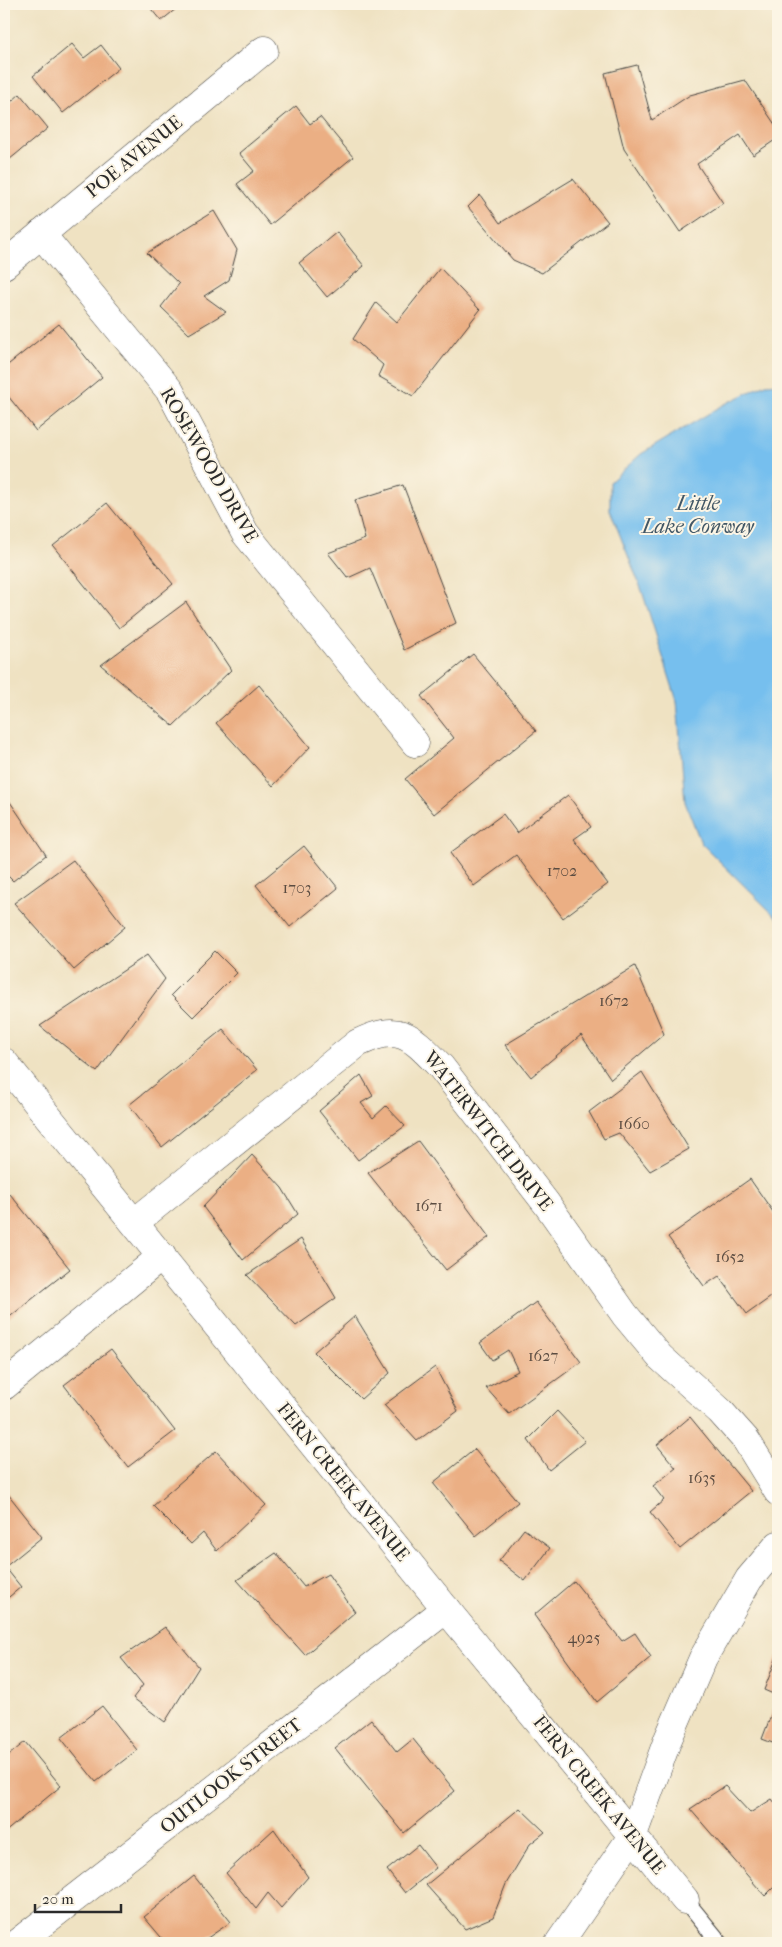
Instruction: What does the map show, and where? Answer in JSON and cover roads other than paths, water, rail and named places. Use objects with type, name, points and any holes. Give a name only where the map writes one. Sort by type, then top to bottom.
[{"type":"street","name":"POE AVENUE","points":[[4,265],[264,50]]},
{"type":"street","name":"ROSEWOOD DRIVE","points":[[42,234],[170,392],[245,533],[415,743]]},
{"type":"street","name":"WATERWITCH DRIVE","points":[[135,1222],[358,1043],[378,1033],[402,1032],[421,1046],[441,1067],[546,1203],[625,1315],[660,1357],[720,1411],[746,1440],[778,1492]]},
{"type":"street","name":"FERN CREEK AVENUE","points":[[4,1062],[446,1609],[685,1900]]},
{"type":"street","points":[[4,1386],[162,1256]]},
{"type":"street","points":[[559,1943],[632,1835],[668,1739],[703,1658],[750,1580],[778,1545]]},
{"type":"street","name":"OUTLOOK STREET","points":[[17,1943],[446,1609]]},
{"type":"lane","points":[[685,1900],[720,1943]]},
{"type":"water","name":"Little Lake Conway","points":[[778,383],[778,919],[701,843],[685,802],[677,701],[642,591],[610,510],[610,482],[641,454],[723,405],[766,384]]}]
